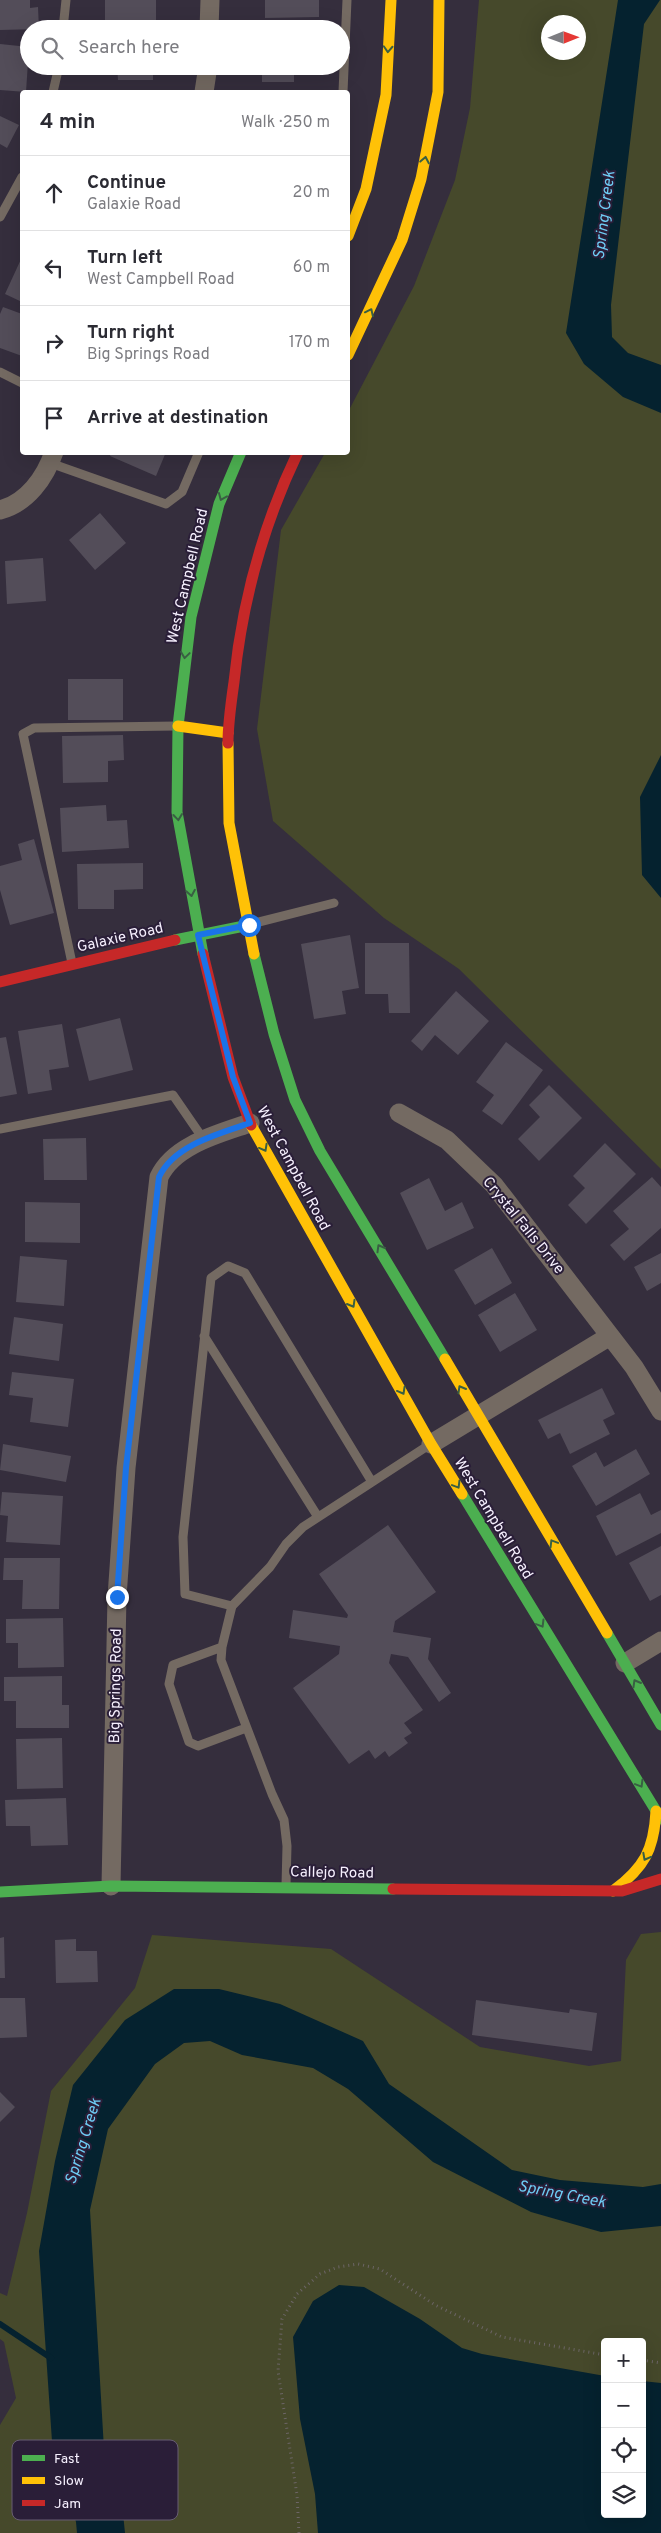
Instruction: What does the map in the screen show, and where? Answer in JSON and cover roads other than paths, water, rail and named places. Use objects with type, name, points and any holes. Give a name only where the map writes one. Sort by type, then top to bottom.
[{"type":"main road","points":[[350,231],[366,189],[386,95],[391,0]]},
{"type":"main road","points":[[350,351],[371,310],[402,240],[421,179],[438,92],[439,0]]},
{"type":"main road","name":"West Campbell Road","points":[[240,455],[219,504],[191,618],[178,726],[177,812],[198,935],[233,1077],[250,1123],[431,1444],[658,1815]]},
{"type":"main road","name":"West Campbell Road","points":[[297,455],[282,486],[257,557],[239,632],[228,733],[228,823],[257,971],[295,1100],[320,1151],[371,1233],[661,1725]]},
{"type":"main road","points":[[178,726],[228,733]]},
{"type":"main road","name":"Galaxie Road","points":[[0,982],[198,935],[249,925]]},
{"type":"main road","points":[[617,1891],[632,1877],[647,1858],[655,1835],[658,1815]]},
{"type":"main road","name":"Callejo Road","points":[[0,1892],[111,1886],[286,1886],[617,1891],[661,1879]]},
{"type":"main road","points":[[617,1891],[661,1893]]},
{"type":"street","points":[[209,20],[210,0]]},
{"type":"street","points":[[204,90],[207,75]]},
{"type":"street","points":[[0,510],[10,507],[32,491],[52,458]]},
{"type":"street","name":"Crystal Falls Drive","points":[[399,1113],[447,1140],[494,1185],[634,1367],[661,1411]]},
{"type":"street","name":"Big Springs Road","points":[[111,1886],[117,1597],[126,1468],[159,1177],[165,1164],[178,1153],[250,1123]]},
{"type":"street","points":[[431,1444],[610,1336]]},
{"type":"street","points":[[625,1663],[661,1641]]},
{"type":"lane","points":[[64,20],[66,0]]},
{"type":"lane","points":[[346,20],[347,0]]},
{"type":"lane","points":[[53,90],[57,75]]},
{"type":"lane","points":[[343,90],[344,75]]},
{"type":"lane","points":[[0,217],[20,181]]},
{"type":"lane","points":[[0,372],[20,382]]},
{"type":"lane","points":[[52,458],[166,504],[182,492],[198,455]]},
{"type":"lane","points":[[72,964],[23,734],[34,728],[178,726]]},
{"type":"lane","points":[[249,925],[334,903]]},
{"type":"lane","points":[[0,1129],[173,1095],[204,1141]]},
{"type":"lane","points":[[232,1606],[185,1594],[183,1537],[211,1278],[228,1266],[245,1273],[372,1482]]},
{"type":"lane","points":[[204,1336],[318,1517]]},
{"type":"lane","points":[[286,1886],[287,1846],[284,1820],[246,1728],[221,1660],[222,1647],[232,1606],[270,1567],[286,1544],[303,1528],[431,1444]]},
{"type":"lane","points":[[222,1647],[173,1665],[169,1684],[189,1742],[198,1746],[246,1728]]},
{"type":"water","name":"Spring Creek","points":[[618,0],[660,0],[644,24],[611,305],[612,337],[628,353],[661,365],[661,413],[623,397],[584,364],[566,333]]},
{"type":"water","points":[[661,755],[661,898],[642,875],[640,797]]},
{"type":"water","name":"Spring Creek","points":[[174,1989],[219,1989],[280,2004],[363,2041],[389,2084],[512,2170],[560,2180],[643,2187],[661,2184],[661,2226],[601,2232],[531,2212],[433,2162],[348,2089],[313,2068],[242,2055],[210,2041],[184,2043],[155,2064],[108,2129],[90,2210],[103,2440],[52,2440],[39,2251],[55,2161],[73,2085],[125,2020]]},
{"type":"water","points":[[339,2285],[364,2287],[420,2319],[462,2348],[482,2354],[601,2375],[601,2518],[646,2518],[646,2381],[661,2383],[661,2533],[318,2533],[315,2494],[300,2419],[293,2337],[313,2301]]},
{"type":"water","points":[[75,2520],[124,2520],[125,2533],[77,2533]]},
{"type":"waterway","points":[[0,2324],[51,2358]]}]
